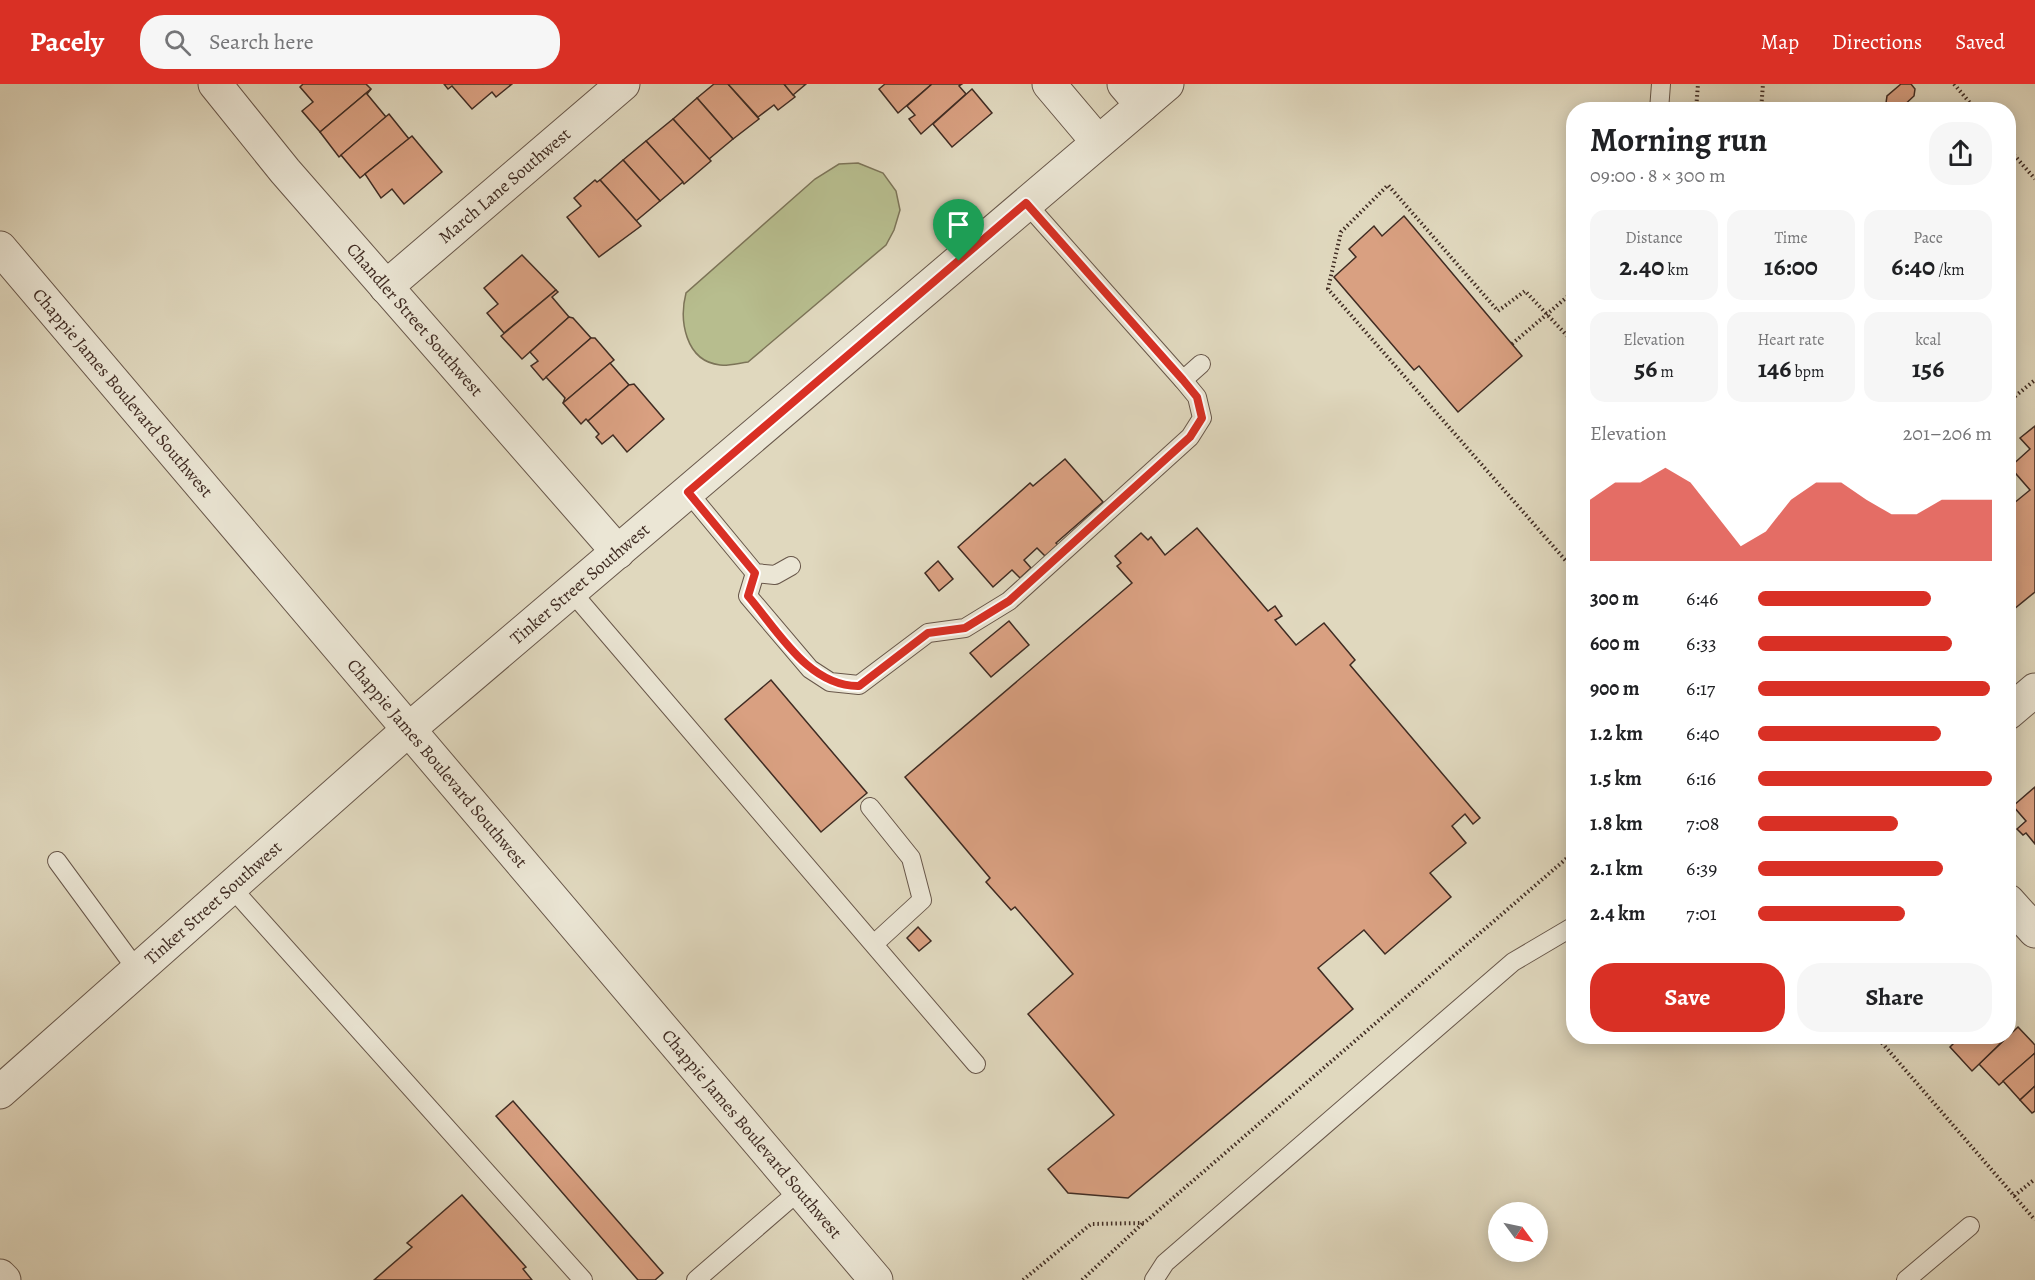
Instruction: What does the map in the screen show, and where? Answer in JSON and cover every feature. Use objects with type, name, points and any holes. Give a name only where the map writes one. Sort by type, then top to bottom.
[{"type":"street","name":"Chandler Street Southwest","points":[[214,84],[386,287],[618,552]]},
{"type":"street","name":"March Lane Southwest","points":[[386,287],[623,84]]},
{"type":"street","points":[[1049,84],[1098,142]]},
{"type":"street","name":"Tinker Street Southwest","points":[[0,1092],[408,730],[1098,142],[1133,94],[1167,84]]},
{"type":"street","name":"Chappie James Boulevard Southwest","points":[[0,248],[876,1280]]},
{"type":"street","points":[[2016,706],[2035,690]]},
{"type":"street","points":[[2016,910],[2035,931]]},
{"type":"street","points":[[0,1276],[4,1280]]},
{"type":"lane","points":[[1660,102],[1661,84]]},
{"type":"lane","points":[[755,573],[748,596],[810,669],[830,682],[859,686],[928,633],[965,628],[1009,601],[1190,437],[1202,418],[1197,397],[1026,203]]},
{"type":"lane","points":[[1183,380],[1201,364]]},
{"type":"lane","points":[[688,492],[755,573],[775,575],[791,566]]},
{"type":"lane","points":[[571,591],[976,1064]]},
{"type":"lane","points":[[870,807],[911,858],[922,900],[874,944]]},
{"type":"lane","points":[[57,861],[137,970]]},
{"type":"lane","points":[[231,887],[583,1280]]},
{"type":"lane","points":[[1154,1280],[1165,1263],[1513,962],[1566,931]]},
{"type":"lane","points":[[696,1280],[800,1191]]},
{"type":"lane","points":[[1906,1280],[1970,1226]]},
{"type":"path","points":[[1697,102],[1698,84]]},
{"type":"path","points":[[1762,102],[1763,84]]},
{"type":"path","points":[[1954,84],[1969,102]]},
{"type":"path","points":[[2016,157],[2035,179]]},
{"type":"path","points":[[1566,334],[1525,291],[1498,311],[1388,185],[1341,232],[1328,289],[1566,561]]},
{"type":"path","points":[[1512,344],[1566,298]]},
{"type":"path","points":[[2016,395],[2035,380]]},
{"type":"path","points":[[1082,1280],[1144,1223],[1566,859]]},
{"type":"path","points":[[1883,1044],[2035,1220]]},
{"type":"path","points":[[2014,1196],[2035,1179]]},
{"type":"path","points":[[1023,1280],[1091,1224],[1144,1223]]},
{"type":"green space","points":[[858,163],[883,173],[896,191],[900,210],[894,230],[886,245],[748,362],[720,365],[708,362],[699,356],[692,348],[684,327],[686,293],[815,179],[839,164]]},
{"type":"building","points":[[303,84],[366,84],[371,89],[320,132],[302,111],[313,102],[300,87]]},
{"type":"building","points":[[444,84],[512,84],[496,97],[492,92],[472,109],[452,86],[448,89]]},
{"type":"building","points":[[714,84],[728,84],[759,119],[733,139],[697,98]]},
{"type":"building","points":[[728,84],[784,84],[795,97],[778,110],[774,105],[758,117]]},
{"type":"building","points":[[784,84],[806,84],[793,95]]},
{"type":"building","points":[[885,84],[932,84],[898,113],[879,89]]},
{"type":"building","points":[[932,84],[962,84],[959,86],[966,94],[921,134],[909,119],[915,115],[907,106]]},
{"type":"building","points":[[1901,84],[1911,84],[1915,89],[1914,96],[1908,102],[1886,102],[1887,96]]},
{"type":"building","points":[[371,89],[367,94],[386,117],[339,157],[320,132]]},
{"type":"building","points":[[972,89],[992,113],[952,147],[933,124]]},
{"type":"building","points":[[697,98],[733,139],[709,159],[673,119]]},
{"type":"building","points":[[389,114],[409,139],[360,178],[341,155]]},
{"type":"building","points":[[673,119],[711,161],[684,184],[646,141]]},
{"type":"building","points":[[412,136],[442,172],[404,204],[392,189],[381,198],[365,174]]},
{"type":"building","points":[[646,141],[683,182],[660,201],[623,160]]},
{"type":"building","points":[[623,160],[660,201],[636,221],[600,180]]},
{"type":"building","points":[[595,180],[597,182],[600,180],[641,226],[599,257],[567,217],[581,206],[574,198]]},
{"type":"building","points":[[1404,216],[1522,356],[1458,412],[1419,366],[1414,370],[1334,277],[1356,257],[1349,249],[1374,226],[1382,236]]},
{"type":"building","points":[[522,255],[556,290],[504,333],[487,313],[498,304],[484,288]]},
{"type":"building","points":[[556,290],[558,292],[552,297],[569,317],[522,359],[501,336]]},
{"type":"building","points":[[569,317],[573,318],[591,338],[543,380],[531,366],[538,361],[530,352]]},
{"type":"building","points":[[591,338],[595,338],[614,360],[563,403],[565,398],[546,377]]},
{"type":"building","points":[[610,363],[629,385],[588,421],[586,419],[581,424],[563,403]]},
{"type":"building","points":[[634,384],[664,419],[627,452],[613,435],[602,444],[596,437],[599,434],[588,421],[629,385]]},
{"type":"building","points":[[2035,426],[2035,592],[2016,607],[2016,501],[2030,490],[2016,474],[2016,462],[2030,449],[2020,438]]},
{"type":"building","points":[[1065,459],[1103,502],[1056,543],[1058,545],[1045,556],[1037,548],[1024,560],[1031,568],[1020,578],[1012,570],[993,587],[958,547],[1030,483],[1033,486]]},
{"type":"building","points":[[1197,528],[1268,611],[1275,606],[1282,616],[1275,620],[1296,645],[1324,623],[1355,660],[1350,665],[1480,818],[1473,824],[1465,814],[1452,826],[1466,843],[1430,873],[1451,897],[1385,954],[1364,930],[1318,968],[1353,1009],[1128,1198],[1068,1193],[1048,1169],[1114,1115],[1028,1014],[1073,974],[1015,907],[1011,910],[986,882],[990,878],[905,777],[1132,583],[1117,566],[1121,563],[1115,556],[1141,533],[1148,540],[1151,537],[1165,555]]},
{"type":"building","points":[[938,561],[953,579],[939,591],[925,573]]},
{"type":"building","points":[[1009,621],[1029,645],[991,677],[970,653]]},
{"type":"building","points":[[771,680],[867,793],[821,832],[725,719]]},
{"type":"building","points":[[2035,787],[2035,844],[2026,833],[2023,835],[2017,829],[2026,821],[2016,809],[2016,803]]},
{"type":"building","points":[[918,927],[931,941],[919,951],[907,938]]},
{"type":"building","points":[[2018,1027],[2035,1045],[2035,1053],[1999,1085],[1979,1064],[2000,1044],[2016,1044]]},
{"type":"building","points":[[1953,1044],[2000,1044],[1972,1071],[1950,1047]]},
{"type":"building","points":[[2035,1053],[2035,1086],[2020,1100],[2003,1081]]},
{"type":"building","points":[[2035,1086],[2035,1111],[2032,1113],[2020,1100]]},
{"type":"building","points":[[513,1101],[663,1273],[655,1280],[638,1280],[496,1116]]},
{"type":"building","points":[[462,1195],[526,1267],[523,1269],[532,1280],[374,1280],[412,1247],[407,1243]]},
{"type":"route","points":[[1026,203],[1197,397],[1202,418],[1190,437],[1120,499],[1098,523],[1009,601],[965,628],[928,633],[859,686],[830,682],[810,669],[748,596],[755,573],[688,492],[959,261],[1026,203]]}]
